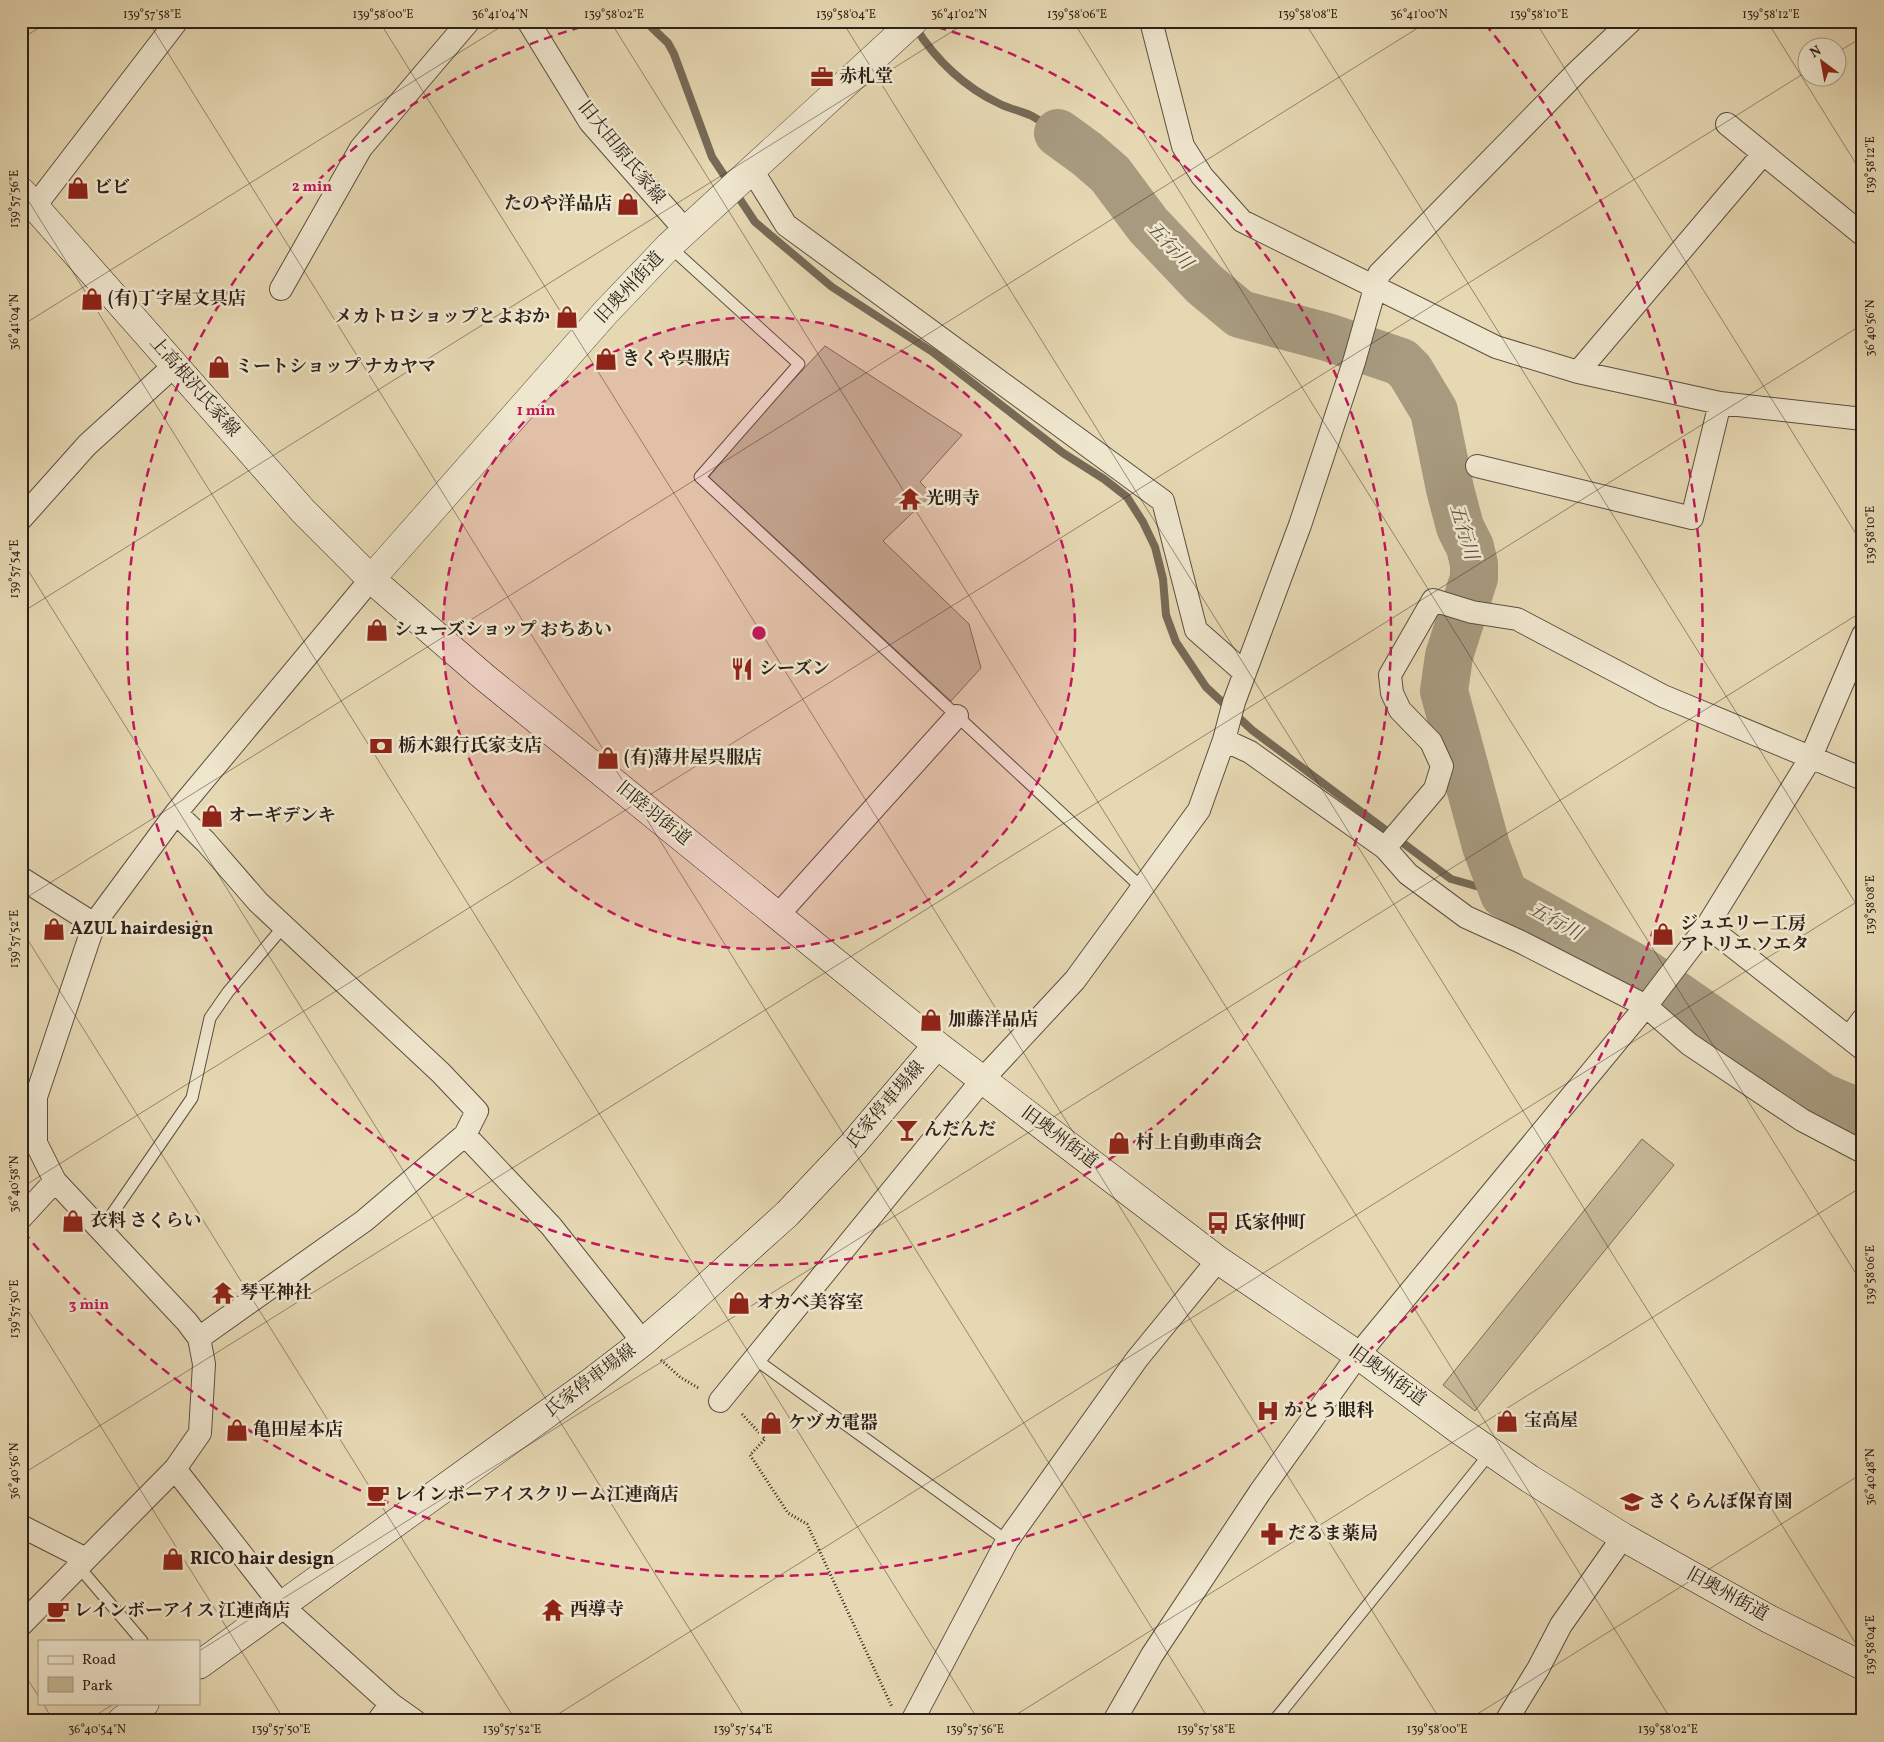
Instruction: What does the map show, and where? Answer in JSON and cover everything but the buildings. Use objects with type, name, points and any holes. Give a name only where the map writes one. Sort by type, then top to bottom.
[{"type":"main road","name":"旧奥州街道","points":[[371,579],[600,319],[677,239],[908,26]]},
{"type":"main road","name":"上高根沢氏家線","points":[[28,198],[303,511],[371,579]]},
{"type":"main road","name":"旧陸羽街道","points":[[371,579],[483,676],[937,1045]]},
{"type":"main road","name":"旧奥州街道","points":[[937,1045],[1218,1260],[1358,1355],[1530,1479],[1623,1537],[1769,1619],[1863,1666]]},
{"type":"main road","name":"氏家停車場線","points":[[200,1664],[591,1382],[643,1342],[787,1214],[853,1144],[937,1045]]},
{"type":"main road","points":[[121,1721],[144,1704]]},
{"type":"street","points":[[28,198],[177,21]]},
{"type":"street","points":[[281,289],[361,148],[469,21]]},
{"type":"street","name":"旧大田原氏家線","points":[[528,21],[590,122],[677,239]]},
{"type":"street","points":[[1151,21],[1183,146],[1202,176],[1242,221],[1496,348],[1578,372],[1720,403],[1863,419]]},
{"type":"street","points":[[720,1401],[983,1080],[1075,980],[1199,810],[1245,673],[1300,525],[1354,362],[1379,274],[1577,72],[1631,21]]},
{"type":"street","points":[[1727,124],[1863,235]]},
{"type":"street","points":[[1578,372],[1763,154]]},
{"type":"street","points":[[752,170],[786,225],[1163,501],[1196,630],[1245,673]]},
{"type":"street","points":[[21,519],[87,445],[175,365]]},
{"type":"street","points":[[1477,466],[1692,518],[1720,403]]},
{"type":"street","points":[[21,1625],[175,1469],[200,1433],[204,1364],[199,1338],[187,1322],[55,1181],[29,1140],[36,1097],[94,924],[176,813],[371,579]]},
{"type":"street","points":[[1394,837],[1435,789],[1442,766],[1431,742],[1400,710],[1392,693],[1390,675],[1433,600],[1472,612],[1517,619],[1663,696],[1810,759],[1863,779]]},
{"type":"street","points":[[1114,1721],[1152,1655],[1260,1492],[1358,1355],[1650,1001],[1707,926],[1810,759],[1863,635]]},
{"type":"street","points":[[778,915],[957,716]]},
{"type":"street","points":[[1229,722],[1250,752],[1394,837],[1408,874],[1466,917],[1650,1001],[1689,1044],[1802,1120],[1863,1152]]},
{"type":"street","points":[[176,813],[206,842],[258,902],[441,1073],[477,1111],[465,1135],[364,1221],[199,1338]]},
{"type":"street","points":[[21,878],[94,924]]},
{"type":"street","points":[[1707,926],[1856,1044],[1863,1019]]},
{"type":"street","points":[[465,1135],[551,1226],[643,1342]]},
{"type":"street","points":[[21,1218],[55,1181]]},
{"type":"street","points":[[903,1716],[1007,1541],[1137,1359],[1218,1260]]},
{"type":"street","points":[[175,1469],[281,1605],[384,1712],[415,1721]]},
{"type":"street","points":[[21,1526],[82,1563]]},
{"type":"street","points":[[1506,1721],[1538,1669],[1561,1625],[1623,1537]]},
{"type":"lane","points":[[677,239],[799,364],[700,477],[1142,888]]},
{"type":"lane","points":[[101,1230],[192,1098],[210,1018],[228,992],[284,926]]},
{"type":"lane","points":[[755,1359],[1007,1541]]},
{"type":"lane","points":[[1274,1721],[1491,1452]]},
{"type":"lane","points":[[82,1563],[141,1640]]},
{"type":"path","points":[[643,1342],[680,1377],[742,1414],[765,1439],[750,1455],[788,1512],[807,1524],[903,1716]]},
{"type":"green space","points":[[825,346],[962,435],[920,482],[932,494],[883,541],[969,624],[981,668],[951,701],[709,477],[757,419]]},
{"type":"green space","points":[[1642,1139],[1674,1165],[1475,1411],[1443,1385]]},
{"type":"waterway","points":[[645,21],[668,43],[674,54],[712,157],[755,222],[832,287],[934,353],[1063,453],[1104,479],[1127,497],[1143,522],[1155,547],[1163,579],[1166,615],[1176,642],[1206,687],[1252,730],[1451,879],[1504,894]]},
{"type":"waterway","name":"五行川","points":[[915,27],[932,51],[963,81],[987,97],[1004,106],[1032,116],[1058,133]]},
{"type":"waterway","name":"五行川","points":[[1058,133],[1110,174],[1148,225],[1204,284],[1240,314],[1327,337],[1401,362],[1410,371],[1434,411],[1450,489],[1460,527],[1470,547],[1474,564],[1474,578],[1449,656],[1444,691],[1486,846],[1504,894],[1643,972],[1822,1097],[1863,1114]]},
{"type":"place","name":"赤札堂","points":[[822,77]]},
{"type":"place","name":"ビビ","points":[[78,188]]},
{"type":"place","name":"たのや洋品店","points":[[628,204]]},
{"type":"place","name":"(有)丁字屋文具店","points":[[92,299]]},
{"type":"place","name":"メカトロショップとよおか","points":[[567,317]]},
{"type":"place","name":"きくや呉服店","points":[[606,359]]},
{"type":"place","name":"ミートショップ ナカヤマ","points":[[219,367]]},
{"type":"place","name":"光明寺","points":[[910,499]]},
{"type":"place","name":"シューズショップ おちあい","points":[[377,630]]},
{"type":"place","name":"シーズン","points":[[742,669]]},
{"type":"place","name":"栃木銀行氏家支店","points":[[381,746]]},
{"type":"place","name":"(有)薄井屋呉服店","points":[[608,758]]},
{"type":"place","name":"オーギデンキ","points":[[212,816]]},
{"type":"place","name":"AZUL hairdesign","points":[[54,929]]},
{"type":"place","name":"ジュエリー工房 アトリエ ソエタ","points":[[1663,934]]},
{"type":"place","name":"加藤洋品店","points":[[931,1020]]},
{"type":"place","name":"んだんだ","points":[[907,1130]]},
{"type":"place","name":"村上自動車商会","points":[[1119,1143]]},
{"type":"place","name":"衣料 さくらい","points":[[73,1221]]},
{"type":"place","name":"氏家仲町","points":[[1218,1223]]},
{"type":"place","name":"琴平神社","points":[[223,1293]]},
{"type":"place","name":"オカベ美容室","points":[[739,1303]]},
{"type":"place","name":"かとう眼科","points":[[1268,1411]]},
{"type":"place","name":"宝高屋","points":[[1507,1421]]},
{"type":"place","name":"ケヅカ電器","points":[[771,1423]]},
{"type":"place","name":"亀田屋本店","points":[[237,1430]]},
{"type":"place","name":"レインボーアイスクリーム江連商店","points":[[378,1495]]},
{"type":"place","name":"さくらんぼ保育園","points":[[1632,1502]]},
{"type":"place","name":"だるま薬局","points":[[1272,1534]]},
{"type":"place","name":"RICO hair design","points":[[173,1559]]},
{"type":"place","name":"西導寺","points":[[553,1610]]},
{"type":"place","name":"レインボーアイス 江連商店","points":[[58,1611]]}]
